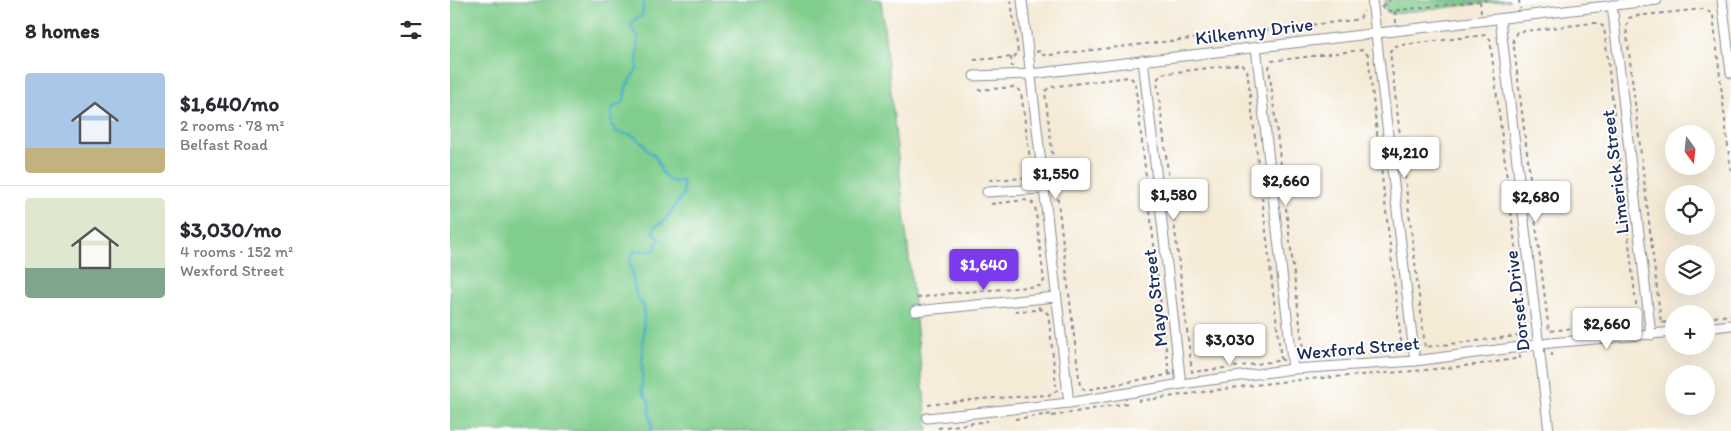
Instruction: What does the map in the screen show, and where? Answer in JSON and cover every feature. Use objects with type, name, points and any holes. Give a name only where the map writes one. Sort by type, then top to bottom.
[{"type":"street","points":[[1022,0],[1069,403]]},
{"type":"street","name":"Kilkenny Drive","points":[[974,76],[1031,74],[1656,0]]},
{"type":"street","points":[[1722,0],[1731,73]]},
{"type":"street","points":[[1376,5],[1376,33],[1415,361]]},
{"type":"street","name":"Limerick Street","points":[[1612,5],[1651,335]]},
{"type":"street","name":"Dorset Drive","points":[[1500,18],[1549,431]]},
{"type":"street","points":[[1256,47],[1293,370]]},
{"type":"street","name":"Mayo Street","points":[[1143,60],[1181,384]]},
{"type":"street","points":[[988,192],[1043,188]]},
{"type":"street","points":[[915,311],[1056,297]]},
{"type":"street","points":[[1715,327],[1731,325]]},
{"type":"street","name":"Wexford Street","points":[[927,418],[1069,403],[1181,384],[1293,370],[1415,361],[1538,344],[1665,333]]},
{"type":"path","points":[[974,60],[1014,57],[1018,52],[1011,0]]},
{"type":"path","points":[[1018,52],[1040,51],[1043,55],[1049,56],[1354,20],[1360,18],[1364,12],[1363,9],[1390,0]]},
{"type":"path","points":[[1376,5],[1390,11],[1395,11],[1488,0]]},
{"type":"path","points":[[1480,1],[1482,20]]},
{"type":"path","points":[[1665,322],[1661,323],[1626,27],[1629,18],[1703,9],[1712,14],[1731,173]]},
{"type":"path","points":[[1395,11],[1397,31]]},
{"type":"path","points":[[1593,23],[1598,23],[1604,27],[1638,321],[1548,331],[1513,39],[1517,32],[1593,23]]},
{"type":"path","points":[[1485,35],[1490,39],[1526,335],[1517,336],[1425,348],[1390,51],[1394,46],[1485,35]]},
{"type":"path","points":[[1362,50],[1368,55],[1402,350],[1304,358],[1269,66],[1272,61],[1362,50]]},
{"type":"path","points":[[1226,368],[1192,372],[1157,80],[1164,73],[1241,64],[1247,69],[1281,360],[1233,367]]},
{"type":"path","points":[[1130,77],[1135,82],[1169,374],[1085,390],[1080,386],[1045,92],[1049,86],[1130,77]]},
{"type":"path","points":[[978,90],[1015,86],[1022,92],[1032,174],[1028,178],[987,180]]},
{"type":"path","points":[[917,298],[962,292],[1040,286],[1044,281],[1035,205],[1030,201],[1026,201]]},
{"type":"path","points":[[1715,317],[1731,315]]},
{"type":"path","points":[[1052,416],[1165,397],[1301,380],[1410,372],[1520,358],[1517,336]]},
{"type":"path","points":[[928,405],[979,399],[1049,395]]},
{"type":"green space","points":[[450,0],[881,0],[928,431],[450,431]]},
{"type":"green space","points":[[1385,0],[1510,0],[1391,14],[1386,11]]},
{"type":"waterway","points":[[644,0],[642,16],[635,19],[631,24],[633,31],[638,36],[637,69],[626,87],[624,102],[612,108],[611,124],[617,132],[632,135],[644,144],[647,150],[656,157],[661,171],[669,180],[676,182],[682,180],[684,193],[664,222],[655,226],[653,231],[660,240],[656,243],[656,249],[654,251],[635,251],[631,255],[630,261],[636,295],[644,307],[642,391],[649,402],[651,431]]}]
